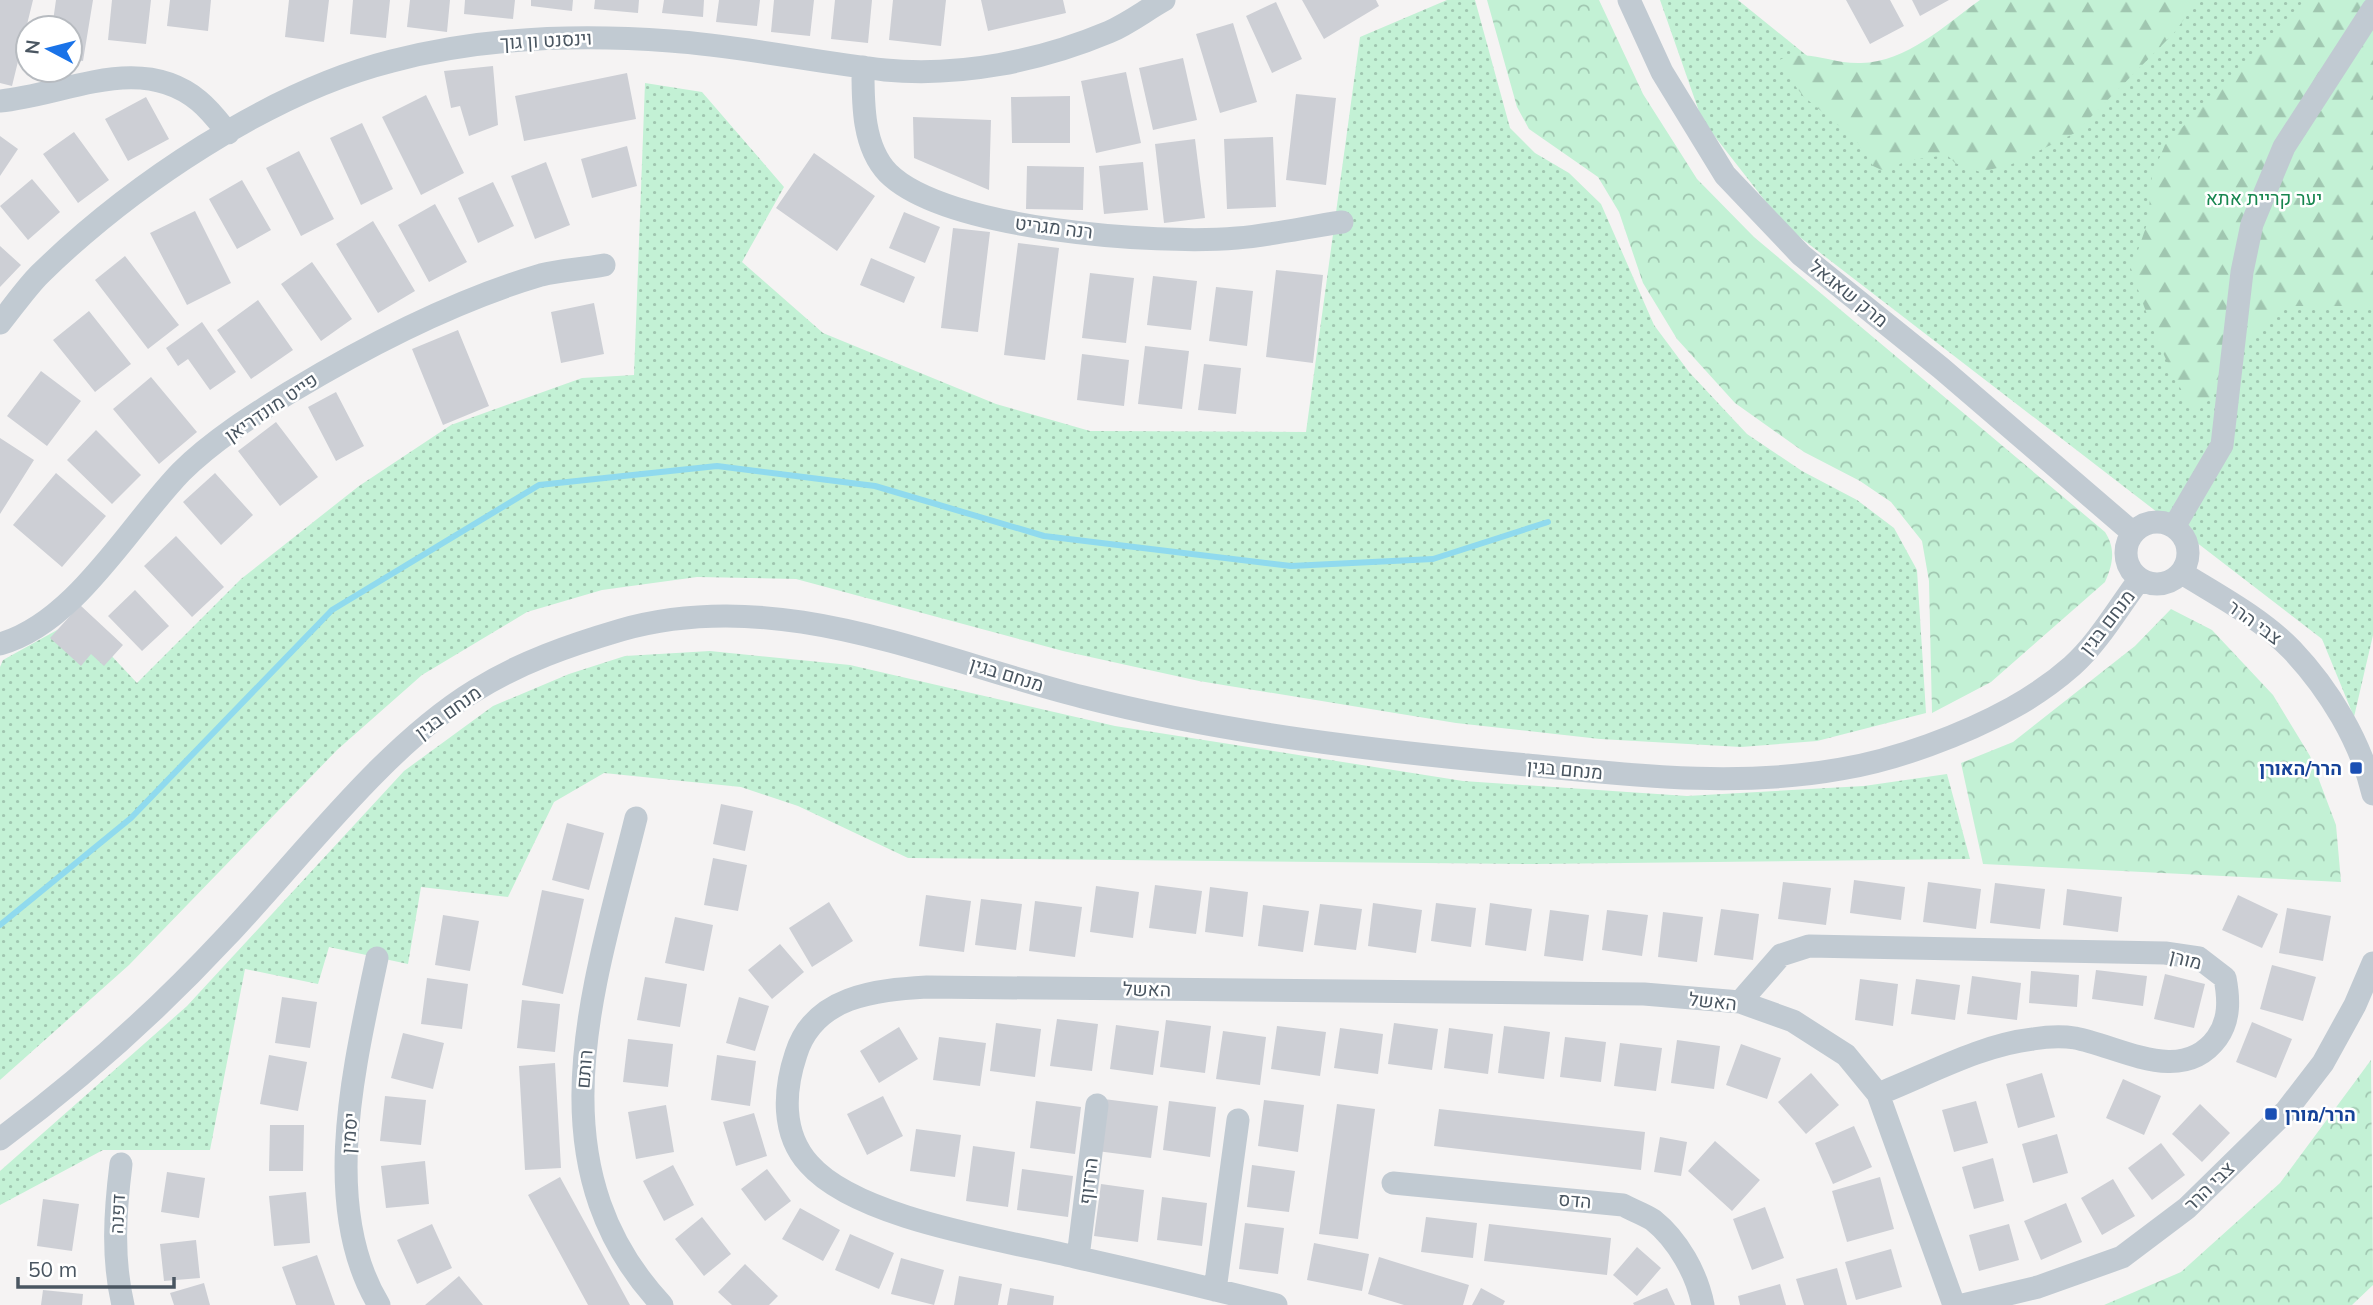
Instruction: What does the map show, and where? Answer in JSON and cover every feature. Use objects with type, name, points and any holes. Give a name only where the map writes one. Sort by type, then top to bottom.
[{"type":"street","name":"וינסנט ון גוך","points":[[0,323],[39,275],[132,195],[228,133],[298,94],[390,61],[485,43],[585,36],[674,41],[863,67],[957,71],[1029,59],[1111,31],[1164,0]]},
{"type":"street","name":"מרק שאגאל","points":[[1629,0],[1662,72],[1725,175],[1801,255],[1941,368],[2133,533]]},
{"type":"street","points":[[2174,527],[2222,445],[2242,272],[2252,224],[2284,147],[2373,9]]},
{"type":"street","name":"רנה מגריט","points":[[863,67],[869,143],[887,172],[923,197],[985,218],[1055,230],[1236,238],[1342,222]]},
{"type":"street","points":[[0,101],[35,97],[105,79],[128,76],[151,78],[173,85],[199,100],[228,133]]},
{"type":"street","name":"פייט מונדריאן","points":[[0,643],[24,637],[60,612],[183,471],[252,416],[355,353],[477,296],[544,275],[604,265]]},
{"type":"street","points":[[2157,522],[2174,527],[2187,543],[2187,564],[2182,573],[2175,579],[2157,585],[2139,580],[2127,563],[2125,552],[2133,533],[2148,523],[2157,522]]},
{"type":"street","name":"צבי הרר","points":[[2182,573],[2251,616],[2291,649],[2321,686],[2343,722],[2360,753],[2373,794]]},
{"type":"street","name":"מנחם בגין","points":[[0,1139],[82,1076],[147,1016],[222,942],[374,776],[423,728],[474,691],[540,656],[626,629],[679,618],[800,620],[952,657],[1082,697],[1296,739],[1448,758],[1656,777],[1769,778],[1845,769],[1916,749],[2012,708],[2074,664],[2139,580]]},
{"type":"street","name":"רותם","points":[[636,818],[596,982],[585,1051],[581,1114],[589,1172],[608,1227],[642,1283],[662,1305]]},
{"type":"street","name":"מורן","points":[[1740,1002],[1781,956],[1809,946],[2165,953],[2199,958],[2225,978],[2230,1003],[2221,1032],[2205,1054],[2186,1061],[2164,1063],[2072,1037],[2034,1038],[2003,1044],[1878,1094]]},
{"type":"street","name":"יסמין","points":[[377,958],[356,1059],[346,1153],[350,1226],[369,1288],[379,1305]]},
{"type":"street","name":"צבי הרר","points":[[1963,1305],[2038,1287],[2122,1257],[2188,1208],[2286,1111],[2323,1063],[2373,963]]},
{"type":"street","name":"האשל","points":[[1276,1305],[901,1217],[841,1188],[808,1164],[789,1127],[785,1087],[797,1049],[817,1018],[852,996],[926,987],[1644,994],[1740,1002],[1793,1021],[1846,1055],[1878,1094],[1954,1305]]},
{"type":"street","name":"הרדוף","points":[[1078,1257],[1097,1105]]},
{"type":"street","points":[[1215,1290],[1238,1120]]},
{"type":"street","name":"דפנה","points":[[121,1164],[114,1221],[118,1282],[123,1305]]},
{"type":"street","name":"הדס","points":[[1393,1184],[1623,1205],[1652,1220],[1677,1246],[1700,1289],[1703,1305]]},
{"type":"green space","points":[[1447,0],[1475,0],[1510,128],[1535,153],[1569,173],[1601,204],[1654,325],[1689,372],[1747,434],[1802,471],[1857,500],[1894,528],[1917,570],[1926,713],[1817,741],[1741,747],[1600,739],[1456,723],[1199,681],[1063,651],[796,579],[697,577],[602,590],[527,612],[422,675],[337,750],[129,965],[0,1080],[0,667],[3,660],[77,619],[137,683],[241,579],[359,486],[451,425],[582,378],[634,375],[645,83],[702,92],[784,187],[742,262],[823,333],[996,404],[1090,431],[1306,432],[1360,37]]},
{"type":"green space","points":[[1487,0],[1599,0],[1643,94],[1697,179],[1754,237],[2105,532],[2111,544],[2112,557],[2105,582],[1991,682],[1932,713],[1929,581],[1922,541],[1891,502],[1860,481],[1804,452],[1735,403],[1677,339],[1643,283],[1619,212],[1598,177],[1529,129],[1517,107]]},
{"type":"green space","points":[[1660,0],[1738,0],[1811,59],[1920,83],[2158,0],[2373,0],[2373,635],[2354,717],[2322,639],[1784,225],[1702,120]]},
{"type":"green space","points":[[1980,0],[2198,0],[2174,33],[2075,133],[2010,165],[1980,172],[1955,163],[1947,155],[1904,161],[1888,173],[1873,166],[1856,140],[1803,96],[1776,61],[1788,57],[1809,56],[1849,63],[1878,61],[1910,49]]},
{"type":"green space","name":"יער קריית אתא","points":[[2305,0],[2373,0],[2373,303],[2365,306],[2282,306],[2250,338],[2235,373],[2195,414],[2157,339],[2128,259],[2136,256],[2148,221],[2152,175],[2165,145]]},
{"type":"green space","points":[[2171,609],[2212,630],[2273,695],[2310,756],[2336,825],[2341,882],[1983,864],[1961,763],[2013,742],[2135,646]]},
{"type":"green space","points":[[710,651],[850,665],[1115,726],[1463,781],[1687,796],[1864,786],[1947,774],[1970,859],[1536,864],[908,858],[798,806],[741,787],[604,773],[554,802],[508,897],[421,887],[408,964],[329,947],[318,984],[245,969],[210,1150],[103,1150],[0,1205],[0,1171],[187,1006],[404,771],[493,706],[569,674],[625,656]]},
{"type":"green space","points":[[2371,1060],[2373,1285],[2352,1305],[2104,1305],[2181,1272],[2280,1183]]},
{"type":"building","points":[[0,0],[33,0],[30,14],[14,14],[14,78],[12,86],[0,83]]},
{"type":"building","points":[[56,0],[93,0],[84,55],[84,14],[54,14]]},
{"type":"building","points":[[112,0],[151,0],[146,44],[108,40]]},
{"type":"building","points":[[170,0],[211,0],[208,31],[167,26]]},
{"type":"building","points":[[289,0],[329,0],[324,42],[285,37]]},
{"type":"building","points":[[353,0],[390,0],[386,38],[350,34]]},
{"type":"building","points":[[410,0],[450,0],[447,32],[407,27]]},
{"type":"building","points":[[465,0],[515,0],[513,19],[464,14]]},
{"type":"building","points":[[531,0],[573,0],[572,11],[531,6]]},
{"type":"building","points":[[595,0],[639,0],[638,13],[594,9]]},
{"type":"building","points":[[664,0],[704,0],[703,17],[662,13]]},
{"type":"building","points":[[719,0],[760,0],[757,26],[716,22]]},
{"type":"building","points":[[774,0],[814,0],[810,36],[771,32]]},
{"type":"building","points":[[835,0],[872,0],[868,43],[831,39]]},
{"type":"building","points":[[893,0],[946,0],[941,46],[889,40]]},
{"type":"building","points":[[981,0],[1063,0],[1066,13],[988,31]]},
{"type":"building","points":[[1302,0],[1376,0],[1379,6],[1324,39]]},
{"type":"building","points":[[1846,0],[1890,0],[1904,26],[1870,44]]},
{"type":"building","points":[[1912,0],[1949,0],[1920,16]]},
{"type":"building","points":[[1276,2],[1302,59],[1272,73],[1246,16]]},
{"type":"building","points":[[1233,23],[1257,102],[1220,113],[1196,34]]},
{"type":"building","points":[[1183,58],[1197,120],[1153,130],[1139,68]]},
{"type":"building","points":[[493,66],[498,125],[469,136],[460,106],[451,108],[444,71]]},
{"type":"building","points":[[1126,72],[1141,143],[1096,153],[1081,81]]},
{"type":"building","points":[[627,73],[636,119],[524,141],[515,96]]},
{"type":"building","points":[[1296,94],[1336,98],[1326,185],[1286,180]]},
{"type":"building","points":[[426,95],[464,173],[421,195],[382,117]]},
{"type":"building","points":[[1070,96],[1070,143],[1012,143],[1011,97]]},
{"type":"building","points":[[146,97],[169,139],[128,161],[105,119]]},
{"type":"building","points":[[913,117],[991,120],[989,190],[914,158]]},
{"type":"building","points":[[362,123],[393,189],[361,205],[330,138]]},
{"type":"building","points":[[74,132],[109,180],[78,203],[43,154]]},
{"type":"building","points":[[0,136],[18,149],[0,176]]},
{"type":"building","points":[[1273,137],[1276,207],[1227,209],[1224,139]]},
{"type":"building","points":[[1195,139],[1205,218],[1164,223],[1155,144]]},
{"type":"building","points":[[627,146],[637,186],[592,198],[581,159]]},
{"type":"building","points":[[299,151],[334,219],[301,236],[266,168]]},
{"type":"building","points":[[814,153],[875,196],[837,251],[776,208]]},
{"type":"building","points":[[546,162],[570,225],[535,239],[511,176]]},
{"type":"building","points":[[1143,162],[1148,210],[1104,214],[1099,166]]},
{"type":"building","points":[[1027,166],[1084,167],[1083,210],[1026,209]]},
{"type":"building","points":[[32,179],[60,212],[28,240],[0,206]]},
{"type":"building","points":[[242,180],[271,230],[237,249],[209,199]]},
{"type":"building","points":[[493,182],[514,226],[478,243],[458,198]]},
{"type":"building","points":[[435,204],[467,262],[429,282],[398,225]]},
{"type":"building","points":[[195,211],[231,283],[187,305],[150,233]]},
{"type":"building","points":[[904,212],[940,227],[925,263],[889,248]]},
{"type":"building","points":[[373,221],[415,291],[378,313],[336,244]]},
{"type":"building","points":[[953,228],[990,232],[978,332],[941,328]]},
{"type":"building","points":[[1018,243],[1059,248],[1045,360],[1004,355]]},
{"type":"building","points":[[0,246],[21,265],[0,287]]},
{"type":"building","points":[[125,256],[179,325],[148,349],[95,280]]},
{"type":"building","points":[[871,258],[915,277],[904,303],[860,285]]},
{"type":"building","points":[[312,262],[352,319],[321,341],[281,284]]},
{"type":"building","points":[[1276,270],[1323,275],[1313,363],[1266,357]]},
{"type":"building","points":[[1090,273],[1134,278],[1126,343],[1082,338]]},
{"type":"building","points":[[1153,276],[1197,281],[1191,330],[1147,325]]},
{"type":"building","points":[[1216,287],[1253,291],[1247,346],[1209,341]]},
{"type":"building","points":[[258,300],[293,350],[251,379],[217,330]]},
{"type":"building","points":[[594,303],[604,354],[561,363],[551,312]]},
{"type":"building","points":[[89,311],[131,364],[95,392],[53,340]]},
{"type":"building","points":[[202,322],[236,372],[210,390],[188,359],[178,366],[166,348]]},
{"type":"building","points":[[458,330],[489,406],[443,425],[412,349]]},
{"type":"building","points":[[1145,346],[1189,351],[1182,409],[1138,404]]},
{"type":"building","points":[[1082,354],[1129,360],[1124,406],[1077,400]]},
{"type":"building","points":[[1204,364],[1241,368],[1236,414],[1198,410]]},
{"type":"building","points":[[41,371],[81,401],[47,446],[7,416]]},
{"type":"building","points":[[151,377],[197,432],[159,464],[113,409]]},
{"type":"building","points":[[336,392],[364,446],[336,461],[308,407]]},
{"type":"building","points":[[276,422],[318,477],[280,506],[238,451]]},
{"type":"building","points":[[96,430],[141,475],[112,504],[67,460]]},
{"type":"building","points":[[0,438],[34,460],[0,514]]},
{"type":"building","points":[[56,473],[106,516],[62,567],[13,525]]},
{"type":"building","points":[[215,473],[253,515],[221,545],[183,502]]},
{"type":"building","points":[[176,536],[224,587],[192,617],[144,566]]},
{"type":"building","points":[[135,590],[169,626],[142,651],[108,616]]},
{"type":"building","points":[[80,605],[123,645],[104,666],[91,654],[81,666],[50,638]]},
{"type":"building","points":[[721,804],[753,811],[745,851],[713,844]]},
{"type":"building","points":[[567,823],[604,833],[589,890],[552,880]]},
{"type":"building","points":[[713,858],[747,865],[738,911],[704,905]]},
{"type":"building","points":[[1854,880],[1905,887],[1901,920],[1850,913]]},
{"type":"building","points":[[1783,882],[1831,888],[1826,925],[1778,919]]},
{"type":"building","points":[[1928,882],[1981,889],[1976,929],[1923,922]]},
{"type":"building","points":[[1995,883],[2045,889],[2040,929],[1990,923]]},
{"type":"building","points":[[1155,885],[1202,891],[1196,934],[1149,928]]},
{"type":"building","points":[[1096,886],[1139,892],[1133,938],[1090,932]]},
{"type":"building","points":[[1210,887],[1248,892],[1243,937],[1205,932]]},
{"type":"building","points":[[2067,889],[2122,897],[2118,932],[2063,925]]},
{"type":"building","points":[[542,890],[584,899],[563,994],[522,985]]},
{"type":"building","points":[[926,895],[971,901],[964,952],[919,946]]},
{"type":"building","points":[[2238,895],[2278,914],[2262,948],[2222,930]]},
{"type":"building","points":[[981,899],[1022,904],[1016,950],[975,945]]},
{"type":"building","points":[[1035,901],[1082,907],[1075,957],[1029,951]]},
{"type":"building","points":[[829,902],[853,941],[812,967],[789,928]]},
{"type":"building","points":[[1373,903],[1422,910],[1416,953],[1368,946]]},
{"type":"building","points":[[1436,903],[1476,908],[1471,947],[1431,941]]},
{"type":"building","points":[[1490,903],[1532,909],[1526,951],[1485,945]]},
{"type":"building","points":[[1320,904],[1362,909],[1356,950],[1314,945]]},
{"type":"building","points":[[1263,905],[1309,911],[1303,952],[1258,946]]},
{"type":"building","points":[[2287,908],[2331,916],[2323,961],[2279,953]]},
{"type":"building","points":[[1721,909],[1759,914],[1753,960],[1714,955]]},
{"type":"building","points":[[1550,910],[1589,915],[1583,961],[1544,956]]},
{"type":"building","points":[[1607,910],[1648,915],[1642,956],[1602,950]]},
{"type":"building","points":[[1663,912],[1703,917],[1697,962],[1658,957]]},
{"type":"building","points":[[443,915],[479,921],[470,971],[435,965]]},
{"type":"building","points":[[675,917],[713,925],[704,971],[665,963]]},
{"type":"building","points":[[780,944],[804,972],[772,999],[748,970]]},
{"type":"building","points":[[2272,965],[2316,977],[2303,1021],[2260,1009]]},
{"type":"building","points":[[2096,970],[2147,976],[2143,1006],[2092,999]]},
{"type":"building","points":[[2031,971],[2079,975],[2077,1007],[2029,1003]]},
{"type":"building","points":[[2165,974],[2205,984],[2194,1028],[2154,1019]]},
{"type":"building","points":[[1972,976],[2021,983],[2017,1020],[1967,1014]]},
{"type":"building","points":[[645,977],[687,984],[680,1027],[637,1020]]},
{"type":"building","points":[[427,978],[468,984],[462,1029],[421,1024]]},
{"type":"building","points":[[1860,979],[1898,984],[1893,1026],[1855,1020]]},
{"type":"building","points":[[1916,979],[1960,985],[1955,1020],[1911,1014]]},
{"type":"building","points":[[282,997],[317,1002],[310,1048],[275,1043]]},
{"type":"building","points":[[739,997],[769,1006],[755,1051],[726,1043]]},
{"type":"building","points":[[522,1000],[560,1004],[555,1052],[517,1048]]},
{"type":"building","points":[[1057,1019],[1098,1024],[1092,1071],[1050,1066]]},
{"type":"building","points":[[1166,1020],[1211,1026],[1205,1073],[1160,1067]]},
{"type":"building","points":[[2252,1022],[2292,1039],[2276,1078],[2236,1062]]},
{"type":"building","points":[[996,1023],[1041,1029],[1035,1077],[990,1071]]},
{"type":"building","points":[[1394,1023],[1438,1029],[1432,1070],[1388,1064]]},
{"type":"building","points":[[1116,1025],[1159,1031],[1153,1075],[1110,1069]]},
{"type":"building","points":[[1277,1026],[1326,1032],[1320,1076],[1271,1069]]},
{"type":"building","points":[[1504,1026],[1550,1032],[1544,1079],[1498,1073]]},
{"type":"building","points":[[899,1027],[918,1059],[879,1083],[860,1051]]},
{"type":"building","points":[[1340,1028],[1383,1034],[1378,1074],[1334,1068]]},
{"type":"building","points":[[1449,1028],[1493,1034],[1488,1074],[1444,1068]]},
{"type":"building","points":[[1223,1031],[1266,1037],[1260,1085],[1216,1079]]},
{"type":"building","points":[[403,1033],[444,1043],[433,1089],[391,1078]]},
{"type":"building","points":[[939,1037],[986,1043],[980,1086],[933,1080]]},
{"type":"building","points":[[1565,1037],[1606,1042],[1601,1082],[1560,1077]]},
{"type":"building","points":[[628,1039],[673,1044],[668,1087],[623,1082]]},
{"type":"building","points":[[1677,1040],[1720,1046],[1714,1089],[1671,1083]]},
{"type":"building","points":[[1620,1043],[1662,1048],[1656,1091],[1614,1086]]},
{"type":"building","points":[[1741,1044],[1781,1058],[1767,1099],[1726,1085]]},
{"type":"building","points":[[269,1055],[307,1062],[298,1111],[260,1104]]},
{"type":"building","points":[[717,1055],[756,1061],[750,1106],[711,1100]]},
{"type":"building","points":[[555,1063],[561,1168],[525,1170],[519,1066]]},
{"type":"building","points":[[1811,1073],[1839,1105],[1806,1134],[1778,1102]]},
{"type":"building","points":[[2042,1073],[2055,1117],[2018,1128],[2006,1084]]},
{"type":"building","points":[[2123,1079],[2161,1096],[2144,1135],[2106,1118]]},
{"type":"building","points":[[385,1096],[426,1100],[421,1145],[380,1141]]},
{"type":"building","points":[[883,1096],[903,1136],[867,1155],[847,1114]]},
{"type":"building","points":[[1104,1099],[1158,1106],[1151,1158],[1097,1151]]},
{"type":"building","points":[[1264,1100],[1304,1105],[1298,1152],[1258,1146]]},
{"type":"building","points":[[1036,1101],[1081,1107],[1075,1154],[1030,1148]]},
{"type":"building","points":[[1169,1101],[1216,1107],[1210,1157],[1163,1150]]},
{"type":"building","points":[[1976,1101],[1988,1143],[1954,1152],[1942,1110]]},
{"type":"building","points":[[1337,1104],[1375,1109],[1358,1239],[1319,1234]]},
{"type":"building","points":[[2200,1104],[2230,1133],[2202,1162],[2172,1134]]},
{"type":"building","points":[[666,1105],[674,1152],[636,1159],[628,1112]]},
{"type":"building","points":[[1439,1109],[1645,1132],[1641,1170],[1434,1146]]},
{"type":"building","points":[[754,1113],[767,1156],[736,1166],[723,1122]]},
{"type":"building","points":[[270,1125],[304,1125],[303,1171],[269,1171]]},
{"type":"building","points":[[1854,1126],[1872,1167],[1833,1184],[1815,1143]]},
{"type":"building","points":[[916,1129],[961,1135],[955,1177],[910,1171]]},
{"type":"building","points":[[2057,1134],[2068,1173],[2033,1183],[2022,1144]]},
{"type":"building","points":[[1660,1137],[1687,1142],[1681,1176],[1654,1172]]},
{"type":"building","points":[[1715,1141],[1760,1180],[1732,1211],[1688,1171]]},
{"type":"building","points":[[2161,1143],[2185,1175],[2152,1200],[2128,1168]]},
{"type":"building","points":[[973,1146],[1015,1152],[1008,1207],[966,1201]]},
{"type":"building","points":[[1993,1158],[2004,1201],[1974,1209],[1962,1167]]},
{"type":"building","points":[[425,1161],[429,1204],[386,1208],[381,1166]]},
{"type":"building","points":[[673,1165],[694,1205],[664,1221],[643,1181]]},
{"type":"building","points":[[1252,1165],[1295,1171],[1289,1212],[1247,1207]]},
{"type":"building","points":[[767,1169],[791,1201],[765,1221],[741,1189]]},
{"type":"building","points":[[1022,1169],[1073,1176],[1068,1217],[1017,1210]]},
{"type":"building","points":[[167,1172],[205,1178],[199,1218],[161,1212]]},
{"type":"building","points":[[560,1177],[630,1305],[588,1305],[528,1195]]},
{"type":"building","points":[[1880,1177],[1894,1229],[1847,1242],[1832,1191]]},
{"type":"building","points":[[2113,1179],[2135,1216],[2102,1235],[2081,1198]]},
{"type":"building","points":[[1101,1184],[1144,1190],[1138,1242],[1094,1236]]},
{"type":"building","points":[[306,1192],[310,1243],[274,1246],[269,1196]]},
{"type":"building","points":[[1162,1197],[1207,1203],[1202,1246],[1157,1240]]},
{"type":"building","points":[[43,1199],[79,1204],[72,1251],[37,1246]]},
{"type":"building","points":[[2066,1203],[2082,1242],[2041,1260],[2024,1221]]},
{"type":"building","points":[[1765,1207],[1784,1258],[1752,1270],[1733,1219]]},
{"type":"building","points":[[800,1208],[840,1230],[823,1261],[782,1239]]},
{"type":"building","points":[[702,1217],[731,1254],[704,1276],[675,1239]]},
{"type":"building","points":[[1426,1217],[1477,1223],[1473,1258],[1421,1252]]},
{"type":"building","points":[[1245,1223],[1284,1228],[1278,1274],[1239,1269]]},
{"type":"building","points":[[432,1224],[452,1268],[417,1284],[397,1240]]},
{"type":"building","points":[[1489,1224],[1611,1238],[1607,1275],[1484,1261]]},
{"type":"building","points":[[2009,1224],[2019,1260],[1979,1271],[1969,1235]]},
{"type":"building","points":[[850,1234],[894,1253],[879,1289],[835,1270]]},
{"type":"building","points":[[196,1240],[200,1278],[164,1281],[160,1244]]},
{"type":"building","points":[[1314,1243],[1369,1254],[1362,1291],[1307,1280]]},
{"type":"building","points":[[1637,1247],[1661,1268],[1637,1296],[1613,1275]]},
{"type":"building","points":[[1891,1249],[1902,1287],[1856,1300],[1845,1262]]},
{"type":"building","points":[[317,1255],[335,1305],[296,1305],[282,1267]]},
{"type":"building","points":[[1379,1257],[1469,1285],[1463,1305],[1404,1305],[1368,1294]]},
{"type":"building","points":[[901,1258],[944,1270],[934,1305],[891,1294]]},
{"type":"building","points":[[745,1264],[778,1296],[769,1305],[732,1305],[718,1292]]},
{"type":"building","points":[[1837,1268],[1847,1305],[1804,1305],[1796,1279]]},
{"type":"building","points":[[459,1276],[483,1305],[425,1305]]},
{"type":"building","points":[[959,1276],[1002,1284],[998,1305],[954,1305]]},
{"type":"building","points":[[204,1283],[210,1305],[174,1305],[170,1293]]},
{"type":"building","points":[[1780,1284],[1786,1305],[1740,1305],[1738,1296]]},
{"type":"building","points":[[1010,1288],[1054,1296],[1053,1305],[1007,1305]]},
{"type":"building","points":[[1481,1288],[1505,1301],[1503,1305],[1472,1305]]},
{"type":"building","points":[[1667,1288],[1675,1305],[1633,1303]]},
{"type":"building","points":[[43,1290],[83,1294],[82,1305],[41,1305]]},
{"type":"waterway","points":[[0,925],[131,818],[332,610],[539,485],[717,466],[875,486],[1044,536],[1291,566],[1433,559],[1548,522]]},
{"type":"place","name":"הרר/האורן","points":[[2356,768]]},
{"type":"place","name":"הרר/מורן","points":[[2271,1114]]}]
